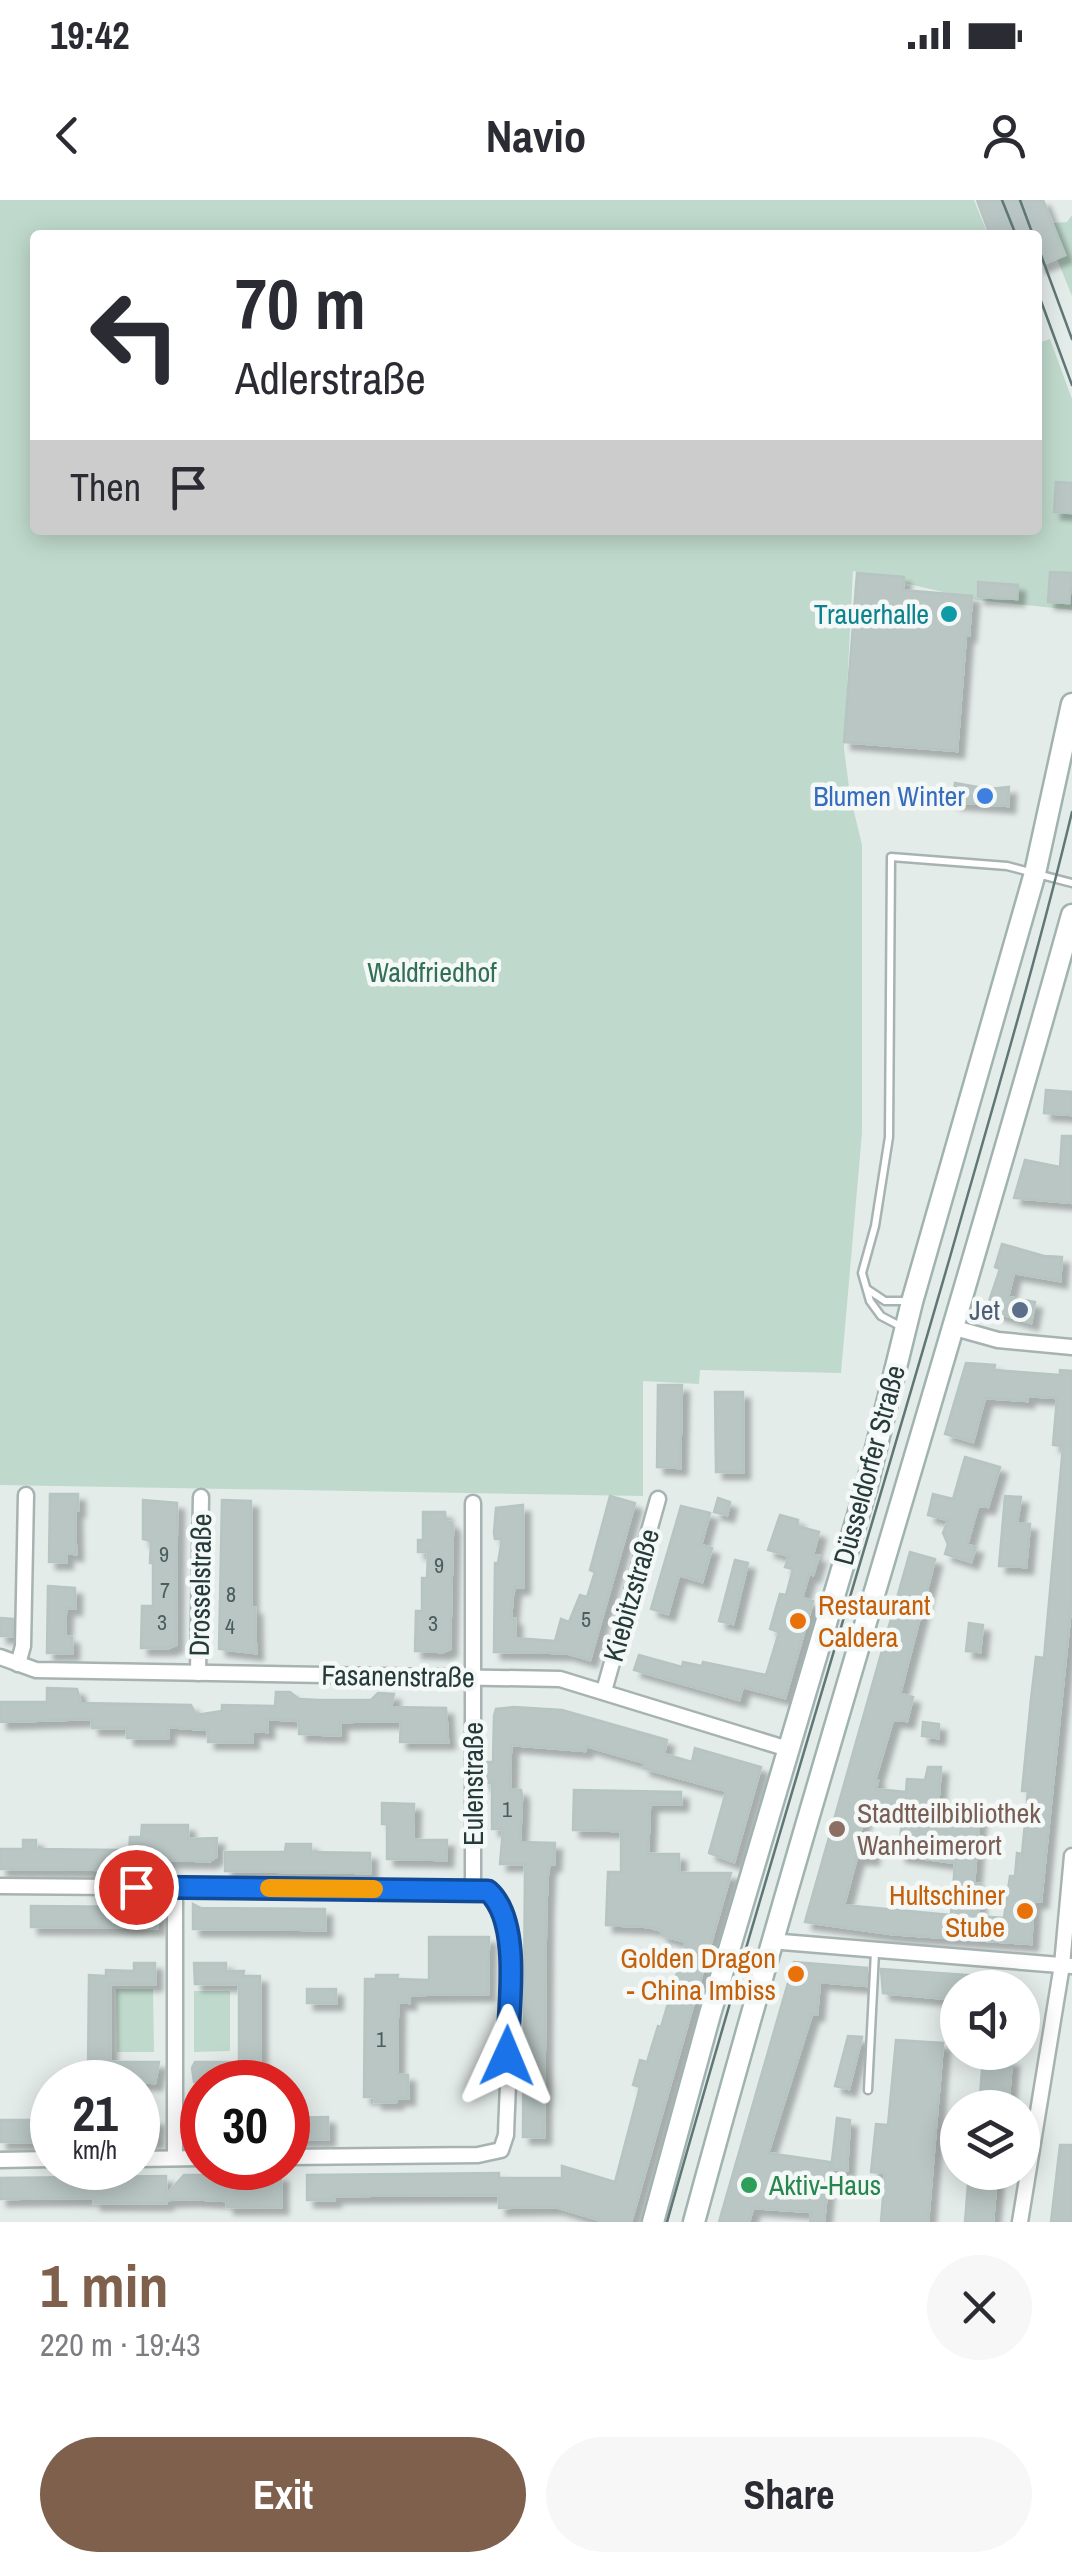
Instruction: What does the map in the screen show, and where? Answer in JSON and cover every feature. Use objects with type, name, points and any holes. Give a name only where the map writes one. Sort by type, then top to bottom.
[{"type":"main road","name":"Düsseldorfer Straße","points":[[652,2222],[867,1485],[912,1302],[1035,873],[1072,704]]},
{"type":"main road","name":"Düsseldorfer Straße","points":[[694,2222],[770,1941],[955,1328],[1072,915]]},
{"type":"street","points":[[955,1328],[998,1340],[1072,1347]]},
{"type":"street","points":[[18,1664],[23,1646],[26,1496]]},
{"type":"street","name":"Drosselstraße","points":[[198,1672],[201,1496]]},
{"type":"street","name":"Kiebitzstraße","points":[[604,1691],[658,1499]]},
{"type":"street","name":"Eulenstraße","points":[[473,1502],[473,1890]]},
{"type":"street","name":"Fasanenstraße","points":[[0,1657],[36,1670],[560,1679],[788,1748]]},
{"type":"street","points":[[1020,2222],[1067,1965],[1072,1856]]},
{"type":"street","points":[[0,1886],[19,1894],[175,1887],[331,1894],[488,1891],[498,1900],[510,1936],[506,2136],[501,2150],[478,2155],[310,2157]]},
{"type":"street","points":[[175,1887],[175,2158]]},
{"type":"street","points":[[770,1941],[1067,1965]]},
{"type":"street","points":[[160,2158],[180,2158]]},
{"type":"street","points":[[0,2160],[30,2159]]},
{"type":"lane","points":[[905,1329],[882,1316],[865,1287],[862,1273],[875,1226],[888,1137],[891,857],[1008,866],[1072,883]]},
{"type":"lane","points":[[865,1287],[884,1301],[912,1302]]},
{"type":"lane","points":[[868,2090],[875,1951]]},
{"type":"green space","name":"Waldfriedhof","points":[[0,200],[974,200],[986,230],[30,230],[30,535],[1042,535],[1042,342],[1050,339],[1072,399],[1072,610],[977,600],[853,571],[844,748],[862,845],[862,1133],[841,1373],[700,1370],[699,1384],[643,1381],[643,1496],[0,1485]]},
{"type":"green space","points":[[1072,215],[1072,296],[1057,259],[1066,255],[1053,223],[1067,222]]},
{"type":"green space","points":[[116,1989],[153,1989],[154,2052],[117,2052]]},
{"type":"green space","points":[[194,1991],[230,1991],[230,2051],[194,2052]]},
{"type":"building","points":[[977,200],[1043,200],[1065,255],[1042,264],[1042,230],[988,230]]},
{"type":"building","points":[[1056,482],[1072,483],[1072,513],[1054,512]]},
{"type":"building","points":[[1050,572],[1072,573],[1069,603],[1048,602]]},
{"type":"building","points":[[857,573],[904,577],[903,590],[972,596],[957,751],[844,742]]},
{"type":"building","points":[[978,582],[1018,585],[1017,599],[978,597]]},
{"type":"building","points":[[955,783],[989,789],[1009,787],[1008,806],[953,802]]},
{"type":"building","points":[[1046,1090],[1072,1092],[1072,1115],[1044,1113]]},
{"type":"building","points":[[1062,1136],[1072,1136],[1072,1203],[1014,1198],[1025,1160],[1060,1167]]},
{"type":"building","points":[[1002,1244],[1062,1257],[1060,1281],[1014,1273],[1008,1297],[1035,1302],[1031,1323],[986,1310],[1000,1269],[995,1267]]},
{"type":"building","points":[[966,1363],[995,1365],[994,1370],[1060,1375],[1060,1370],[1072,1371],[1072,1597],[1041,1901],[1034,1901],[1031,1944],[891,1934],[805,1922],[910,1552],[935,1559],[900,1694],[913,1697],[907,1721],[893,1720],[875,1780],[876,1789],[906,1792],[907,1779],[925,1780],[928,1767],[941,1767],[938,1806],[980,1810],[974,1884],[981,1884],[978,1916],[1004,1918],[1010,1876],[1015,1876],[1017,1853],[1022,1854],[1028,1791],[1022,1791],[1036,1657],[1044,1658],[1063,1446],[1053,1445],[1057,1398],[985,1398],[973,1442],[945,1434]],"holes":[[[868,1803],[903,1806],[899,1855],[955,1863],[951,1915],[844,1905],[857,1857],[872,1858],[873,1842],[858,1841]]]},
{"type":"building","points":[[658,1385],[682,1385],[680,1468],[657,1467]]},
{"type":"building","points":[[715,1392],[743,1392],[743,1472],[716,1472]]},
{"type":"building","points":[[965,1457],[1000,1467],[988,1507],[978,1506],[967,1545],[976,1547],[971,1562],[945,1554],[948,1544],[943,1533],[948,1520],[928,1515],[933,1494],[953,1499]]},
{"type":"building","points":[[50,1494],[78,1494],[76,1554],[66,1553],[66,1562],[49,1562]]},
{"type":"building","points":[[610,1496],[635,1503],[590,1660],[566,1653],[494,1652],[495,1563],[502,1539],[495,1539],[496,1508],[523,1505],[523,1587],[515,1587],[511,1619],[515,1619],[515,1638],[555,1641],[561,1619],[569,1622],[580,1595],[587,1597],[595,1572],[590,1570]]},
{"type":"building","points":[[1005,1496],[1021,1497],[1017,1523],[1030,1524],[1026,1567],[999,1566]]},
{"type":"building","points":[[718,1498],[730,1502],[727,1515],[714,1512]]},
{"type":"building","points":[[143,1500],[177,1503],[176,1645],[169,1648],[141,1648],[142,1606],[153,1606],[151,1541],[143,1539]]},
{"type":"building","points":[[222,1500],[251,1501],[251,1608],[255,1608],[256,1653],[219,1649]]},
{"type":"building","points":[[681,1506],[710,1513],[701,1545],[712,1548],[702,1582],[679,1575],[668,1614],[651,1609]]},
{"type":"building","points":[[423,1512],[445,1512],[446,1522],[453,1527],[450,1649],[443,1652],[415,1651],[416,1611],[422,1611],[422,1578],[427,1578],[428,1552],[418,1552],[418,1540],[423,1540]]},
{"type":"building","points":[[780,1515],[798,1520],[797,1526],[819,1532],[813,1555],[819,1556],[802,1598],[813,1601],[785,1698],[743,1687],[739,1700],[634,1670],[639,1655],[682,1667],[683,1662],[702,1666],[703,1662],[766,1675],[779,1632],[770,1629],[780,1594],[786,1595],[793,1569],[785,1567],[789,1556],[768,1550]]},
{"type":"building","points":[[735,1560],[748,1563],[733,1624],[719,1621]]},
{"type":"building","points":[[48,1586],[75,1588],[75,1608],[66,1608],[65,1637],[72,1637],[72,1653],[47,1653]]},
{"type":"building","points":[[0,1618],[13,1619],[13,1636],[0,1636]]},
{"type":"building","points":[[969,1623],[983,1625],[980,1652],[966,1651]]},
{"type":"building","points":[[47,1688],[77,1689],[81,1703],[191,1705],[196,1715],[222,1711],[222,1705],[275,1706],[276,1692],[320,1700],[371,1700],[378,1693],[394,1694],[391,1707],[446,1708],[448,1742],[400,1742],[401,1721],[340,1722],[340,1735],[328,1735],[299,1734],[299,1721],[267,1719],[267,1732],[252,1731],[252,1742],[208,1742],[208,1730],[168,1727],[168,1738],[127,1738],[127,1728],[92,1728],[92,1719],[0,1722],[0,1702],[47,1702]]},
{"type":"building","points":[[496,1709],[562,1710],[667,1740],[664,1754],[692,1762],[695,1748],[761,1767],[734,1862],[709,1853],[726,1792],[723,1790],[643,1768],[645,1763],[586,1746],[585,1751],[511,1745],[510,1789],[521,1790],[522,1797],[520,1842],[555,1843],[554,1864],[550,1864],[548,1871],[546,1913],[544,2137],[523,2137],[525,1864],[500,1864],[503,1829],[492,1829],[492,1783],[484,1783],[484,1762],[493,1762]]},
{"type":"building","points":[[923,1722],[939,1724],[938,1738],[922,1736]]},
{"type":"building","points":[[574,1790],[681,1792],[681,1804],[650,1804],[648,1854],[679,1854],[679,1873],[731,1873],[631,2222],[606,2222],[556,2207],[499,2208],[499,2195],[334,2196],[334,2200],[307,2200],[310,2175],[499,2173],[499,2178],[562,2178],[562,2166],[615,2182],[640,2087],[633,2085],[640,2060],[647,2062],[658,2026],[661,2027],[686,1942],[649,1927],[606,1925],[608,1872],[621,1872],[621,1831],[573,1830]]},
{"type":"building","points":[[382,1803],[414,1804],[413,1840],[447,1840],[446,1860],[387,1859],[387,1824],[382,1824]]},
{"type":"building","points":[[142,1825],[188,1825],[188,1839],[217,1838],[216,1857],[210,1861],[136,1860],[129,1856],[130,1837],[141,1837]]},
{"type":"building","points":[[23,1840],[36,1840],[36,1849],[121,1850],[120,1870],[0,1869],[0,1849],[23,1849]]},
{"type":"building","points":[[286,1844],[311,1844],[311,1852],[370,1853],[370,1873],[225,1871],[225,1852],[285,1852]]},
{"type":"building","points":[[158,1904],[157,1928],[31,1927],[31,1906]]},
{"type":"building","points":[[193,1904],[201,1908],[325,1909],[325,1930],[193,1929]]},
{"type":"building","points":[[429,1937],[489,1937],[488,1994],[409,1995],[409,2003],[398,2002],[397,2074],[408,2075],[408,2098],[375,2102],[375,2097],[364,2097],[365,1979],[398,1975],[397,1979],[429,1980]]},
{"type":"building","points":[[794,1962],[867,1968],[866,1986],[820,1982],[817,2014],[812,2014],[768,2153],[830,2162],[824,2222],[810,2222],[811,2212],[753,2208],[749,2222],[719,2222]]},
{"type":"building","points":[[134,1963],[155,1963],[155,1984],[110,1984],[110,2060],[88,2060],[89,1975],[106,1976],[106,1970],[134,1971]]},
{"type":"building","points":[[194,1963],[226,1963],[226,1971],[260,1976],[260,2060],[239,2060],[239,1984],[195,1984]]},
{"type":"building","points":[[881,1969],[940,1973],[940,1998],[883,1993]]},
{"type":"building","points":[[307,1989],[336,1989],[336,2003],[307,2003]]},
{"type":"building","points":[[848,2036],[862,2037],[849,2089],[835,2086]]},
{"type":"building","points":[[896,2040],[940,2043],[928,2222],[881,2222],[885,2173],[871,2172],[876,2124],[888,2125]]},
{"type":"building","points":[[982,2070],[1011,2070],[1010,2090],[980,2090]]},
{"type":"building","points":[[310,2117],[328,2117],[328,2139],[310,2139]]},
{"type":"building","points":[[837,2118],[850,2120],[847,2170],[831,2169]]},
{"type":"building","points":[[0,2120],[30,2120],[30,2142],[0,2142]]},
{"type":"building","points":[[1060,2145],[1072,2145],[1072,2222],[1051,2222]]},
{"type":"building","points":[[160,2176],[166,2176],[166,2195],[180,2179],[180,2190],[281,2190],[281,2207],[227,2207],[227,2201],[190,2199],[94,2203],[94,2198],[0,2199],[0,2178],[30,2178],[30,2190],[160,2190]]},
{"type":"building","points":[[968,2190],[996,2190],[993,2222],[965,2222]]},
{"type":"tram line","points":[[1002,200],[1014,230]]},
{"type":"tram line","points":[[1020,200],[1031,230]]},
{"type":"tram line","points":[[1042,258],[1072,339]]},
{"type":"tram line","points":[[1042,304],[1072,385]]},
{"type":"tram line","points":[[667,2222],[950,1257],[1072,812]]},
{"type":"slow traffic","points":[[269,1888],[374,1889]]},
{"type":"place","name":"Trauerhalle","points":[[949,614]]},
{"type":"place","name":"Blumen Winter","points":[[985,796]]},
{"type":"place","name":"Jet","points":[[1020,1310]]},
{"type":"place","name":"Restaurant Caldera","points":[[798,1621]]},
{"type":"place","name":"Stadtteilbibliothek Wanheimerort","points":[[837,1829]]},
{"type":"place","name":"Hultschiner Stube","points":[[1025,1911]]},
{"type":"place","name":"Golden Dragon - China Imbiss","points":[[796,1974]]},
{"type":"place","name":"Aktiv-Haus","points":[[749,2185]]},
{"type":"route","points":[[136,1887],[488,1891],[506,1915],[510,1936],[507,2056]]}]
